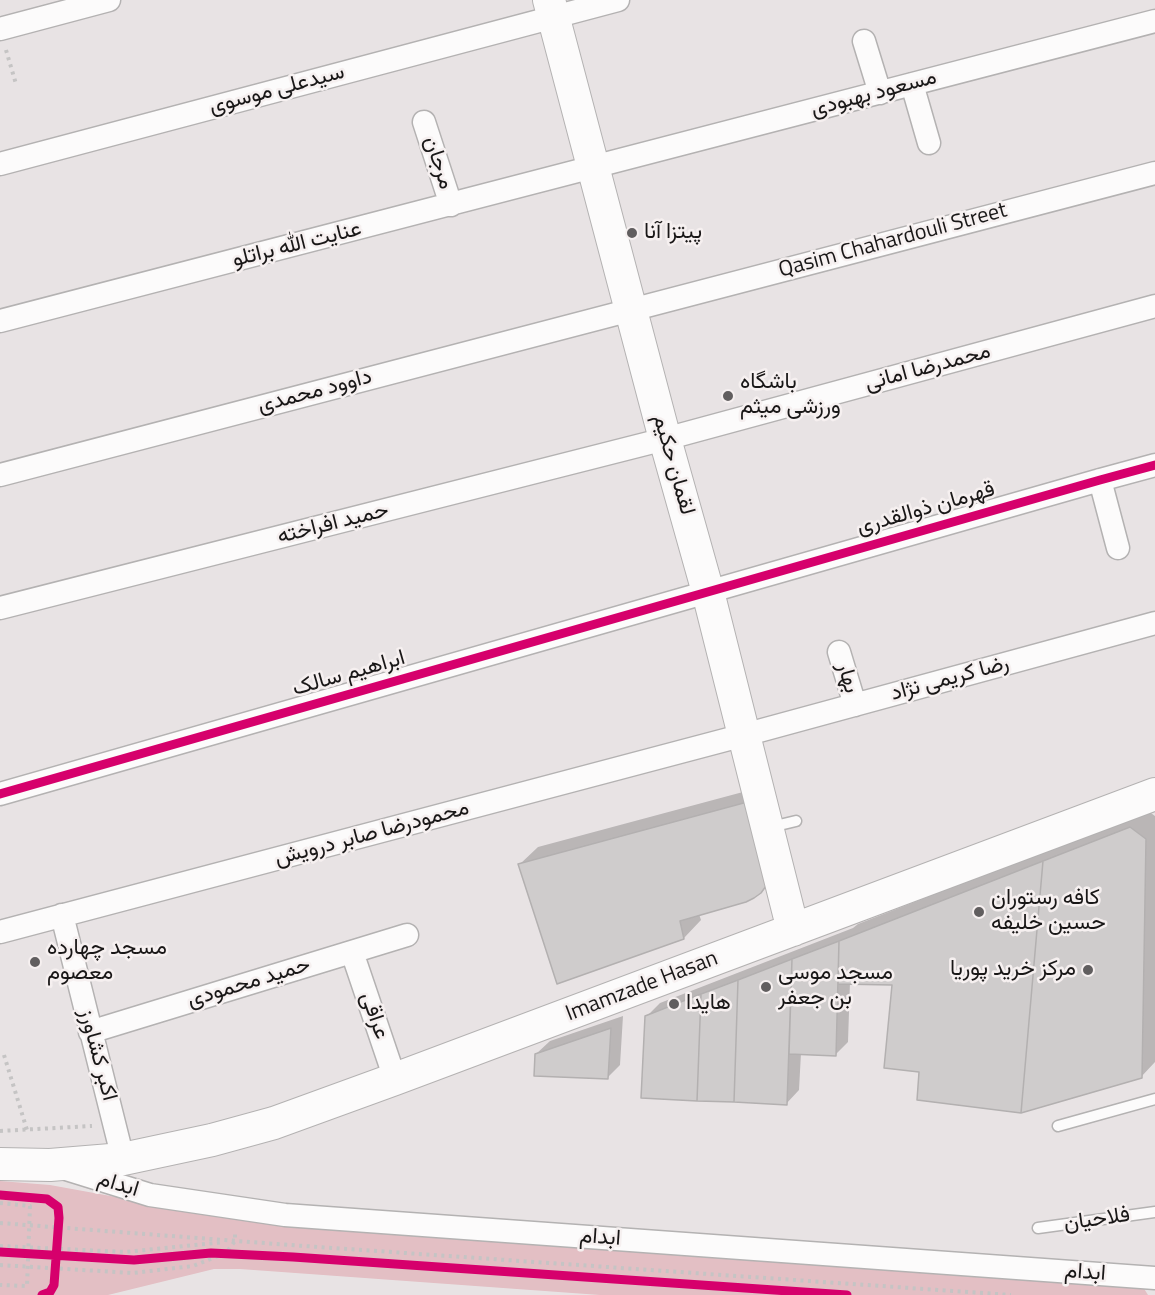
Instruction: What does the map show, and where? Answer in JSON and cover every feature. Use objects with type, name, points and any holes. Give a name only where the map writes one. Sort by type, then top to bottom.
[{"type":"main road","name":"لقمان حکیم","points":[[552,8],[744,735],[782,824],[794,930]]},
{"type":"main road","name":"Imamzade Hasan","points":[[0,1164],[50,1165],[123,1159],[212,1140],[274,1123],[395,1080],[1155,794]]},
{"type":"street","points":[[0,29],[109,0]]},
{"type":"street","name":"سیدعلی موسوی","points":[[0,164],[552,8],[618,0]]},
{"type":"street","name":"مسعود بهبودی","points":[[593,168],[1155,21]]},
{"type":"street","points":[[864,41],[880,93]]},
{"type":"street","points":[[912,84],[929,143]]},
{"type":"street","name":"مرجان","points":[[424,122],[451,205]]},
{"type":"street","name":"عنایت الله براتلو","points":[[0,321],[593,168]]},
{"type":"street","name":"Qasim Chahardouli Street","points":[[631,310],[1155,173]]},
{"type":"street","name":"محمدرضا امانی","points":[[665,440],[1155,306]]},
{"type":"street","name":"داوود محمدی","points":[[0,475],[631,310]]},
{"type":"street","name":"حمید افراخته","points":[[0,608],[665,440]]},
{"type":"street","name":"قهرمان ذوالقدری","points":[[708,592],[1155,465]]},
{"type":"street","points":[[1100,480],[1118,548]]},
{"type":"street","name":"ابراهیم سالک","points":[[0,794],[708,592]]},
{"type":"street","name":"رضا کریمی نژاد","points":[[744,735],[1155,623]]},
{"type":"street","name":"بهار","points":[[839,652],[855,705]]},
{"type":"street","name":"محمودرضا صابر درویش","points":[[0,932],[744,735]]},
{"type":"street","name":"اکبر کشاورز","points":[[62,915],[123,1159]]},
{"type":"street","name":"حمید محمودی","points":[[90,1032],[407,935]]},
{"type":"street","name":"عراقی","points":[[352,952],[395,1080]]},
{"type":"street","name":"ابدام","points":[[50,1165],[150,1195],[285,1215],[1155,1278]]},
{"type":"lane","points":[[1058,1126],[1155,1099]]},
{"type":"lane","name":"فلاحیان","points":[[1038,1228],[1155,1212]]},
{"type":"path","points":[[0,29],[16,84]]},
{"type":"path","points":[[4,1056],[27,1130]]},
{"type":"path","points":[[0,1131],[86,1127],[115,1123]]},
{"type":"path","points":[[0,1195],[36,1198]]},
{"type":"path","points":[[0,1203],[30,1206],[27,1286],[0,1285]]},
{"type":"path","points":[[0,1265],[133,1273],[193,1266],[226,1253],[235,1241],[235,1208]]},
{"type":"path","points":[[55,1277],[59,1218]]},
{"type":"path","points":[[0,1223],[1011,1295]]},
{"type":"path","points":[[0,1246],[126,1252],[235,1241]]},
{"type":"path","points":[[0,1252],[134,1260],[211,1253],[237,1254]]},
{"type":"shaded area","points":[[0,1181],[50,1185],[204,1213],[1143,1287],[1148,1295],[600,1295],[214,1269],[108,1295],[0,1295]]},
{"type":"building","points":[[751,801],[766,886],[761,893],[746,902],[680,921],[684,939],[557,984],[518,864]]},
{"type":"building","name":"مرکز خرید پوریا","points":[[1130,827],[1146,839],[1142,1078],[1021,1113],[1043,861]]},
{"type":"building","points":[[1043,861],[1021,1113],[917,1100],[919,1072],[884,1068],[892,985],[838,984],[839,941]]},
{"type":"building","points":[[839,941],[836,1056],[789,1054],[792,959]]},
{"type":"building","points":[[792,959],[787,1105],[734,1102],[738,980]]},
{"type":"building","points":[[738,980],[734,1102],[697,1101],[701,994]]},
{"type":"building","points":[[701,994],[697,1101],[641,1098],[645,1016]]},
{"type":"building","points":[[611,1028],[608,1079],[534,1076],[535,1054]]},
{"type":"cycle path","points":[[0,794],[1155,465]]},
{"type":"cycle path","points":[[0,1195],[47,1199],[58,1207],[54,1285],[50,1292],[42,1295]]},
{"type":"cycle path","points":[[0,1252],[134,1260],[211,1253],[293,1257],[847,1295]]},
{"type":"place","name":"پیتزا آنا","points":[[632,233]]},
{"type":"place","name":"باشگاه ورزشی میثم","points":[[728,396]]},
{"type":"place","name":"کافه رستوران حسین خلیفه","points":[[979,912]]},
{"type":"place","name":"مسجد چهارده معصوم","points":[[35,962]]},
{"type":"place","name":"مرکز خرید پوریا","points":[[1088,970]]},
{"type":"place","name":"مسجد موسی بن جعفر","points":[[766,987]]},
{"type":"place","name":"هایدا","points":[[674,1004]]}]
